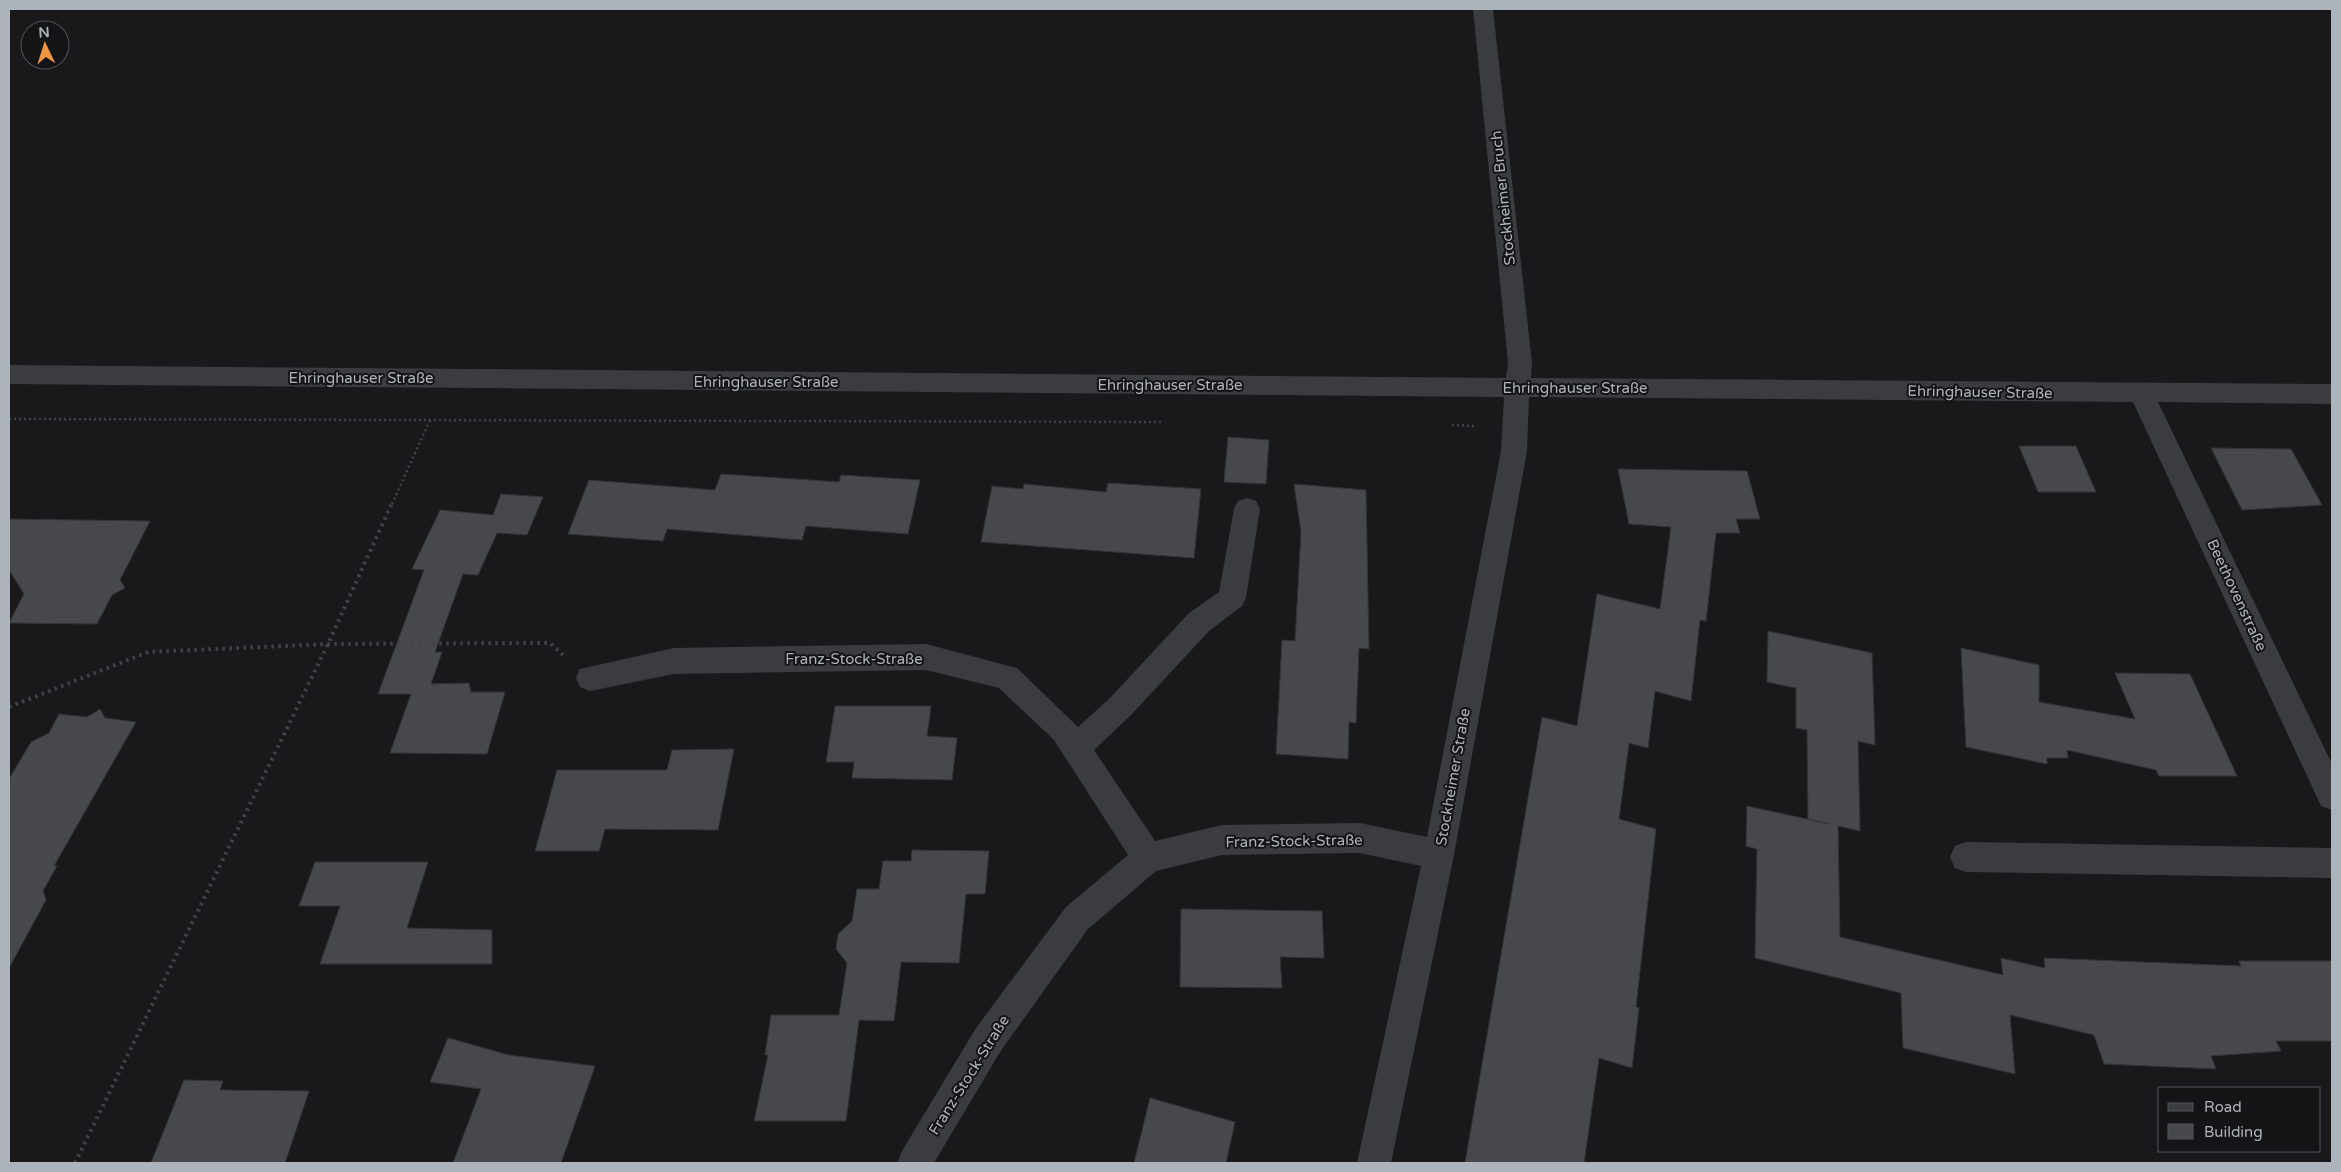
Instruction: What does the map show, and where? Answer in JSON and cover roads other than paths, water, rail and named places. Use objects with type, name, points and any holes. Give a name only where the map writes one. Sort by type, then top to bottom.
[{"type":"street","name":"Stockheimer Bruch","points":[[1483,9],[1520,363],[1517,388]]},
{"type":"street","name":"Ehringhauser Straße","points":[[9,375],[2142,394],[2332,394]]},
{"type":"street","name":"Stockheimer Straße","points":[[1374,1163],[1439,855],[1507,480],[1514,451],[1517,388]]},
{"type":"street","name":"Beethovenstraße","points":[[2142,394],[2332,796]]},
{"type":"street","points":[[1076,748],[1121,706],[1199,622],[1232,598],[1248,509]]},
{"type":"street","name":"Franz-Stock-Straße","points":[[590,678],[674,661],[926,658],[1008,677],[1064,730],[1148,858]]},
{"type":"street","name":"Franz-Stock-Straße","points":[[914,1163],[988,1040],[1077,918],[1148,858],[1222,840],[1360,838],[1439,855]]},
{"type":"street","points":[[1966,857],[2332,863]]}]
